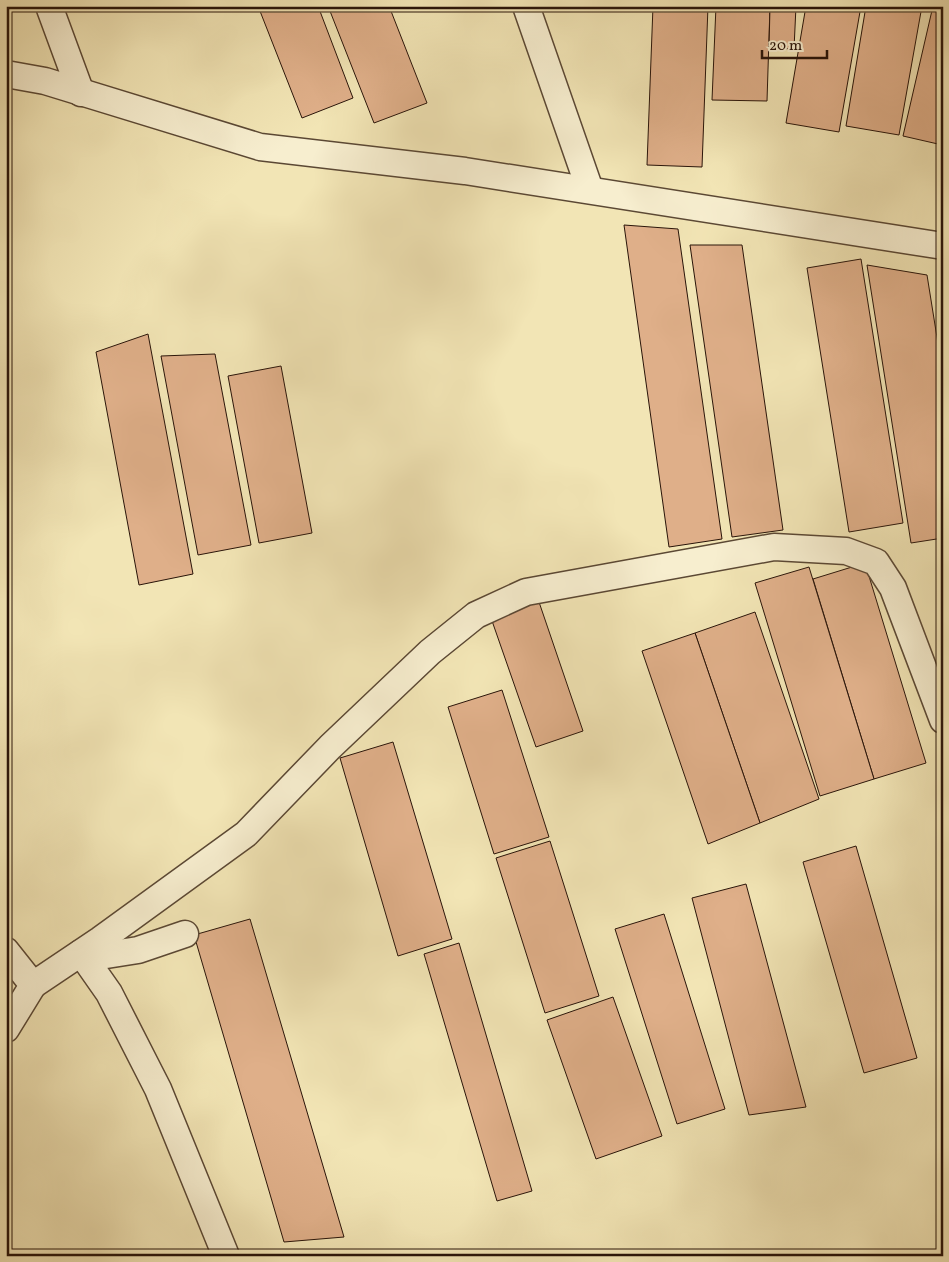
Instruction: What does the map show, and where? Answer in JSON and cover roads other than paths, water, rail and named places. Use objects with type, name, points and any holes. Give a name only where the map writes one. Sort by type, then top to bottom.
[{"type":"street","points":[[49,6],[81,93]]},
{"type":"street","points":[[526,6],[590,190]]},
{"type":"street","points":[[6,74],[45,81],[260,147],[465,171],[943,246]]},
{"type":"street","points":[[6,1029],[33,985],[81,953],[246,834],[330,747],[430,652],[476,616],[526,592],[774,547],[846,551],[876,562],[894,588],[943,720]]},
{"type":"street","points":[[81,953],[100,956],[138,950],[185,934]]},
{"type":"street","points":[[6,951],[33,985]]},
{"type":"street","points":[[81,953],[108,993],[158,1089],[226,1256]]}]
